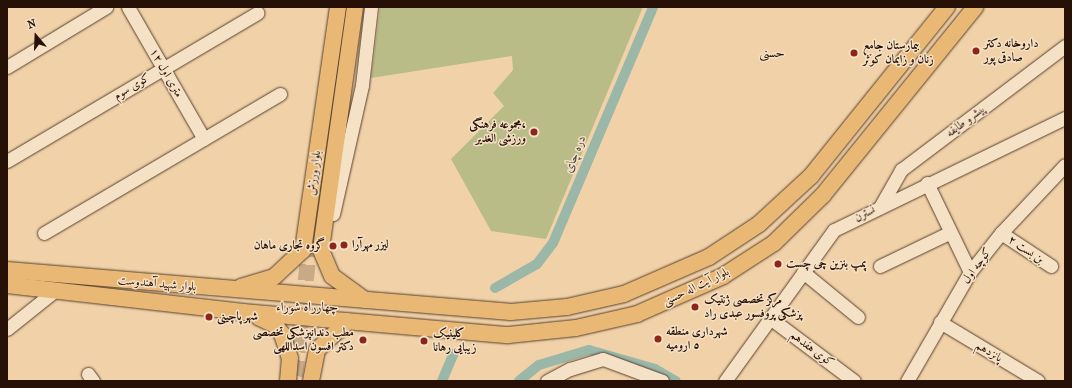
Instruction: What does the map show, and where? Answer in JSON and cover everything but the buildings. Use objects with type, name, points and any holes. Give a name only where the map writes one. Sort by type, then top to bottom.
[{"type":"main road","name":"بلوار ورزش","points":[[303,250],[338,7]]},
{"type":"main road","name":"بلوار ورزش","points":[[355,7],[321,250],[332,276],[352,294],[370,302]]},
{"type":"main road","name":"بلوار آیت اله حسنی","points":[[308,297],[511,312],[567,307],[624,294],[710,257],[759,224],[811,176],[947,7]]},
{"type":"main road","name":"بلوار آیت اله حسنی","points":[[305,318],[508,335],[576,328],[637,314],[722,276],[774,243],[823,195],[975,7]]},
{"type":"main road","points":[[933,25],[950,38]]},
{"type":"main road","points":[[226,290],[274,277],[303,250],[311,258],[321,250]]},
{"type":"main road","name":"بلوار شهید آهندوست","points":[[7,270],[308,297]]},
{"type":"main road","name":"بلوار شهید آهندوست","points":[[7,285],[57,289],[243,312],[305,318]]},
{"type":"main road","points":[[286,316],[288,295]]},
{"type":"main road","points":[[325,320],[327,299]]},
{"type":"main road","points":[[243,312],[276,325],[288,346],[290,358],[288,381]]},
{"type":"main road","points":[[311,381],[313,360],[325,339],[348,322]]},
{"type":"main road","points":[[290,358],[303,351],[313,360]]},
{"type":"street","points":[[7,67],[106,7]]},
{"type":"street","name":"۱۲ متری اول","points":[[128,7],[204,139]]},
{"type":"street","points":[[323,230],[330,225],[362,85],[371,7]]},
{"type":"street","name":"کوی سوم","points":[[7,161],[257,12]]},
{"type":"street","name":"پیشرو طایفه","points":[[880,207],[901,170],[1065,46]]},
{"type":"street","points":[[44,233],[280,94]]},
{"type":"street","name":"نسترن","points":[[725,381],[834,230],[927,183],[1065,118]]},
{"type":"street","name":"کوچه اول","points":[[907,381],[970,272],[1001,233],[1065,165]]},
{"type":"street","points":[[927,183],[949,233],[970,272]]},
{"type":"street","points":[[880,266],[949,233]]},
{"type":"street","name":"بن بست ۲","points":[[1001,233],[1051,266]]},
{"type":"street","points":[[804,272],[858,317]]},
{"type":"street","points":[[7,329],[57,289]]},
{"type":"street","name":"کوی هفدهم","points":[[770,318],[854,381]]},
{"type":"street","name":"پانزدهم","points":[[940,322],[1038,381]]},
{"type":"street","points":[[547,381],[570,369],[603,359],[657,380]]},
{"type":"green space","name":"مجموعه فرهنگی، ورزشی الغدیر","points":[[380,7],[643,7],[546,239],[491,231],[451,159],[504,106],[493,93],[513,70],[512,56],[371,78]]},
{"type":"waterway","name":"دره چای","points":[[495,288],[537,264],[553,243],[653,7]]},
{"type":"waterway","points":[[519,381],[539,365],[589,350],[655,369],[676,381]]},
{"type":"waterway","name":"دره چای","points":[[442,381],[454,353]]},
{"type":"tunnel","points":[[295,376],[311,234]]},
{"type":"place","name":"داروخانه دکتر صادقی پور","points":[[976,51]]},
{"type":"place","name":"بیمارستان جامع زنان و زایمان کوثر","points":[[854,53]]},
{"type":"place","name":"مجموعه فرهنگی، ورزشی الغدیر","points":[[534,132]]},
{"type":"place","name":"لیزر مهرآرا","points":[[344,245]]},
{"type":"place","name":"گروه تجاری ماهان","points":[[333,246]]},
{"type":"place","name":"پمپ بنزین چى چست","points":[[778,264]]},
{"type":"place","name":"مرکز تخصصی ژنتیک پزشکی پروفسور عبدی راد","points":[[695,307]]},
{"type":"place","name":"شهر پاچینی","points":[[209,317]]},
{"type":"place","name":"شهردارى منطقه ٥ ارومیه","points":[[658,339]]},
{"type":"place","name":"مطب دندانپزشکی تخصصی دکتر افسون اسداللهی","points":[[363,340]]},
{"type":"place","name":"کلینیک زیبایی رهانا","points":[[424,341]]},
{"type":"district","name":"حسنی","points":[[772,53]]},
{"type":"district","name":"چهارراه شوراء","points":[[307,307]]}]
